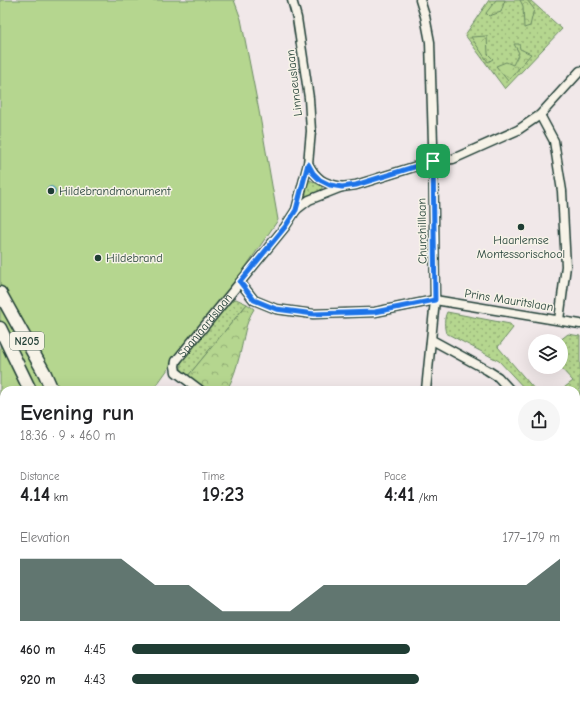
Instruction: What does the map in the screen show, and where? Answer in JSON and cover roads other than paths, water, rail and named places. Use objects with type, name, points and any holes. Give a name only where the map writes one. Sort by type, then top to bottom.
[{"type":"main road","name":"N205","points":[[0,293],[50,386]]},
{"type":"main road","name":"N205","points":[[0,328],[28,386]]},
{"type":"street","name":"Linnaeuslaan","points":[[240,282],[285,227],[296,210],[308,164],[311,131],[309,98],[297,18],[292,0]]},
{"type":"street","name":"Churchilllaan","points":[[420,0],[430,42],[433,144],[435,300],[426,386]]},
{"type":"street","points":[[296,210],[309,200],[342,187],[356,185],[433,161],[453,159],[518,130],[540,115],[580,71]]},
{"type":"street","points":[[540,115],[554,140],[562,191],[566,266],[559,320]]},
{"type":"street","points":[[308,164],[313,173],[320,180],[330,185],[342,187]]},
{"type":"street","points":[[240,282],[254,300],[276,309],[314,314],[375,312],[435,300]]},
{"type":"street","name":"Spanjaardslaan","points":[[195,386],[176,372],[176,361],[240,282]]},
{"type":"street","name":"Prins Mauritslaan","points":[[435,300],[580,324]]},
{"type":"street","points":[[432,340],[498,377],[506,386]]},
{"type":"water","points":[[51,186],[56,191],[51,196],[46,191]]},
{"type":"place","name":"Hildebrandmonument","points":[[51,191]]},
{"type":"place","name":"Haarlemse Montessorischool","points":[[521,227]]},
{"type":"place","name":"Hildebrand","points":[[98,258]]}]
